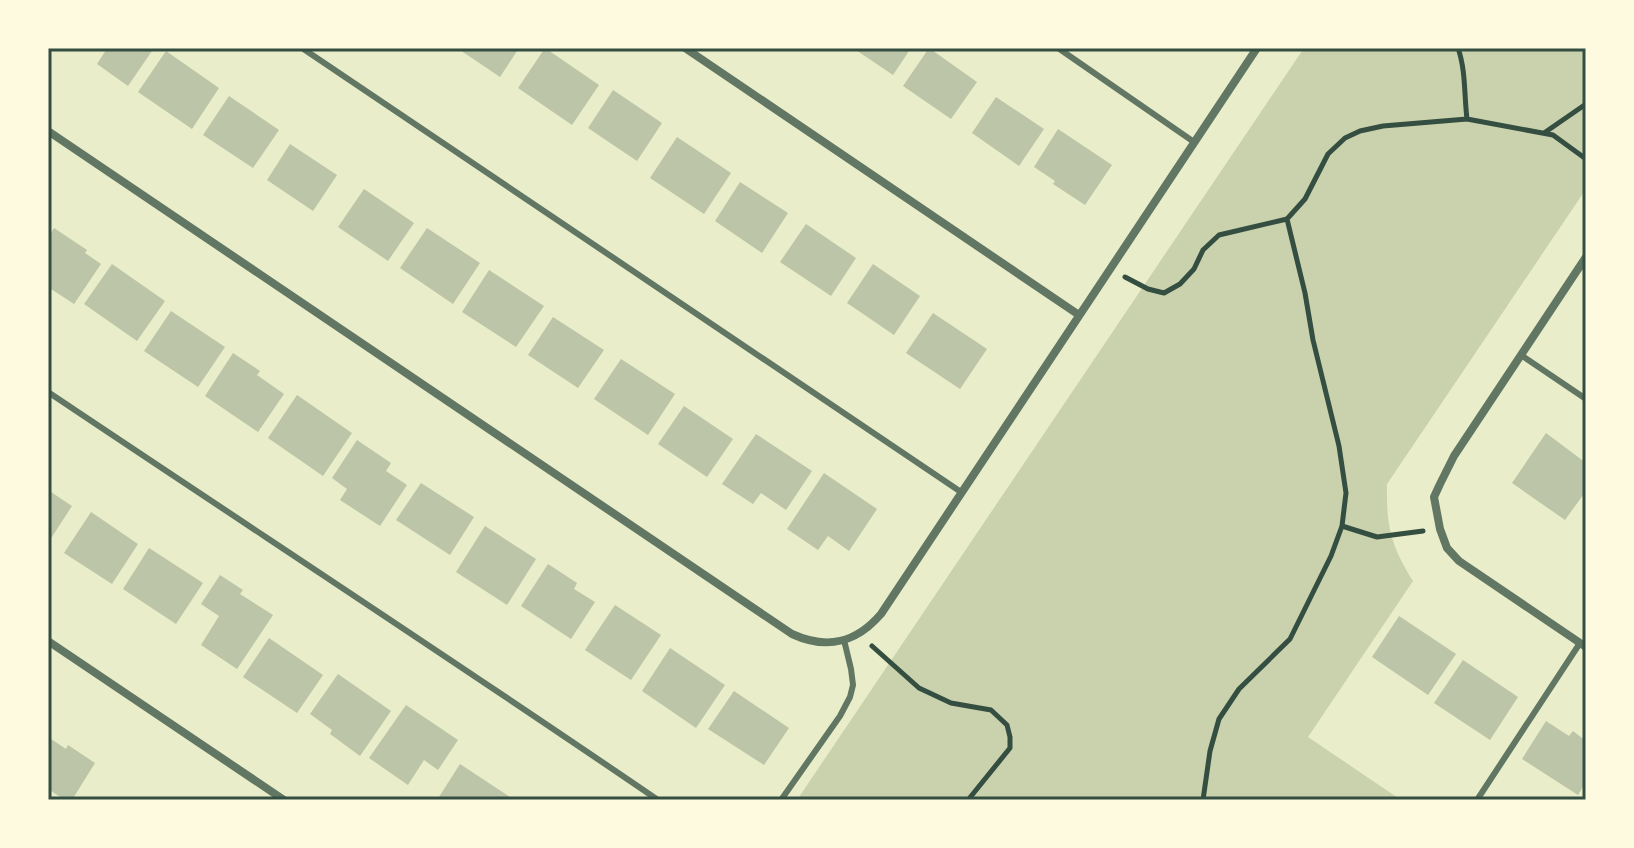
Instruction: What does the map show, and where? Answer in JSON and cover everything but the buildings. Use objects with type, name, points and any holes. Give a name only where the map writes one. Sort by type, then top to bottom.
[{"type":"street","points":[[685,48],[1079,315]]},
{"type":"street","points":[[48,131],[792,634],[807,641],[829,642],[860,634],[881,614],[1257,48]]},
{"type":"street","points":[[1583,645],[1459,561],[1447,548],[1434,497],[1454,456],[1586,257]]},
{"type":"street","points":[[48,641],[284,800]]},
{"type":"lane","points":[[302,48],[961,492]]},
{"type":"lane","points":[[1058,48],[1194,142]]},
{"type":"lane","points":[[1521,355],[1586,399]]},
{"type":"lane","points":[[48,392],[465,668],[658,800]]},
{"type":"lane","points":[[781,800],[850,697],[853,685],[844,640]]},
{"type":"lane","points":[[1477,800],[1583,645]]},
{"type":"path","points":[[1458,48],[1464,74],[1467,119]]},
{"type":"path","points":[[1544,134],[1586,104]]},
{"type":"path","points":[[1109,270],[1148,289],[1164,293],[1180,284],[1194,269],[1203,250],[1219,235],[1287,219],[1305,199],[1328,154],[1345,138],[1360,131],[1383,126],[1467,119],[1553,135],[1586,159]]},
{"type":"path","points":[[1203,800],[1210,751],[1219,719],[1239,689],[1290,639],[1331,556],[1342,526],[1346,493],[1339,446],[1287,219]]},
{"type":"path","points":[[1342,526],[1377,537],[1440,529]]},
{"type":"path","points":[[860,634],[919,688],[951,703],[991,710],[1007,725],[1010,748],[968,800]]},
{"type":"green space","points":[[1304,48],[1586,48],[1586,189],[1387,484],[1391,535],[1413,581],[1308,737],[1401,800],[797,800]]}]
